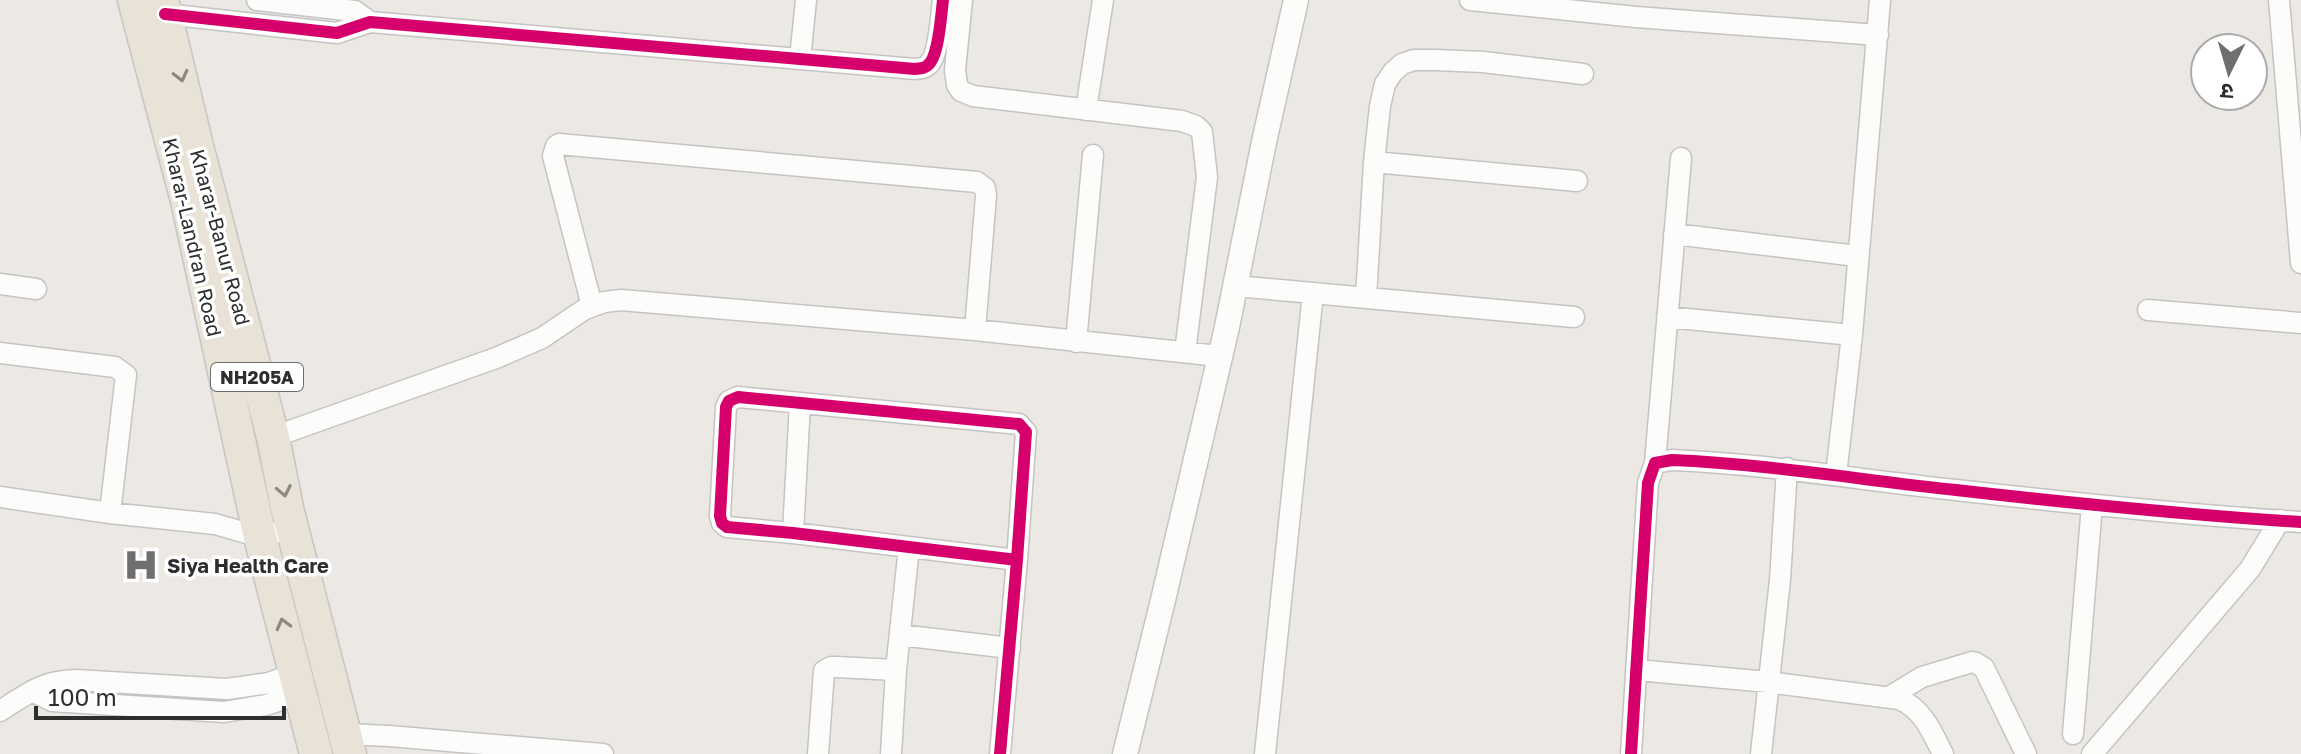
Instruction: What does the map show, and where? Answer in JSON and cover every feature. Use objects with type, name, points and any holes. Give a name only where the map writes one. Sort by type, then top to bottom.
[{"type":"highway","name":"Kharar-Landran Road","points":[[134,0],[187,201],[260,537],[316,754]]},
{"type":"highway","name":"Kharar-Banur Road","points":[[164,7],[348,744]]},
{"type":"street","points":[[257,0],[355,11],[370,22]]},
{"type":"street","points":[[800,59],[806,0]]},
{"type":"street","points":[[164,7],[337,33],[370,22],[924,68],[935,54],[943,0]]},
{"type":"street","points":[[962,0],[955,70],[961,91],[1004,101],[1182,121],[1202,132],[1207,177],[1185,352]]},
{"type":"street","points":[[1086,110],[1103,0]]},
{"type":"street","points":[[1125,754],[1235,286],[1296,0]]},
{"type":"street","points":[[1470,0],[1636,17],[1878,35]]},
{"type":"street","points":[[1836,475],[1852,335],[1880,0]]},
{"type":"street","points":[[2279,0],[2301,263]]},
{"type":"street","points":[[1366,298],[1380,106],[1385,84],[1393,72],[1402,64],[1414,60],[1483,62],[1583,74]]},
{"type":"street","points":[[592,306],[553,156],[559,144],[977,182],[985,188],[986,196],[975,330]]},
{"type":"street","points":[[1076,342],[1093,155]]},
{"type":"street","points":[[1631,754],[1648,483],[1655,463],[1681,158]]},
{"type":"street","points":[[1374,162],[1577,181]]},
{"type":"street","points":[[1674,234],[1857,256]]},
{"type":"street","points":[[0,284],[36,289]]},
{"type":"street","points":[[1235,286],[1574,317]]},
{"type":"street","points":[[1265,754],[1313,293]]},
{"type":"street","points":[[273,437],[521,348],[592,306],[621,300],[975,330],[1219,356]]},
{"type":"street","points":[[2148,310],[2301,323]]},
{"type":"street","points":[[1667,317],[1852,335]]},
{"type":"street","points":[[0,353],[115,367],[126,375],[110,513]]},
{"type":"street","points":[[1000,754],[1017,560],[1024,427],[1012,422],[738,397],[729,401],[726,407],[720,516],[722,523],[732,529],[793,533],[1017,560]]},
{"type":"street","points":[[793,533],[800,403]]},
{"type":"street","points":[[1655,463],[1672,460],[1787,468],[2092,505],[2291,521]]},
{"type":"street","points":[[1761,754],[1780,580],[1787,468]]},
{"type":"street","points":[[0,497],[215,524],[260,537],[292,528]]},
{"type":"street","points":[[2073,734],[2092,505]]},
{"type":"street","points":[[2092,754],[2291,521]]},
{"type":"street","points":[[891,754],[909,547]]},
{"type":"street","points":[[900,635],[1010,648]]},
{"type":"street","points":[[1889,697],[1922,677],[1976,663],[1984,668],[2026,754]]},
{"type":"street","points":[[818,754],[824,671],[831,667],[896,670]]},
{"type":"street","points":[[1637,670],[1889,697],[1911,704],[1929,727],[1943,754]]},
{"type":"street","points":[[0,711],[32,691],[52,701],[210,712],[245,710],[298,683]]},
{"type":"street","points":[[348,744],[603,754]]},
{"type":"cycle path","points":[[165,14],[337,33],[370,22],[915,69],[927,66],[935,53],[943,0]]},
{"type":"cycle path","points":[[1000,754],[1017,560],[727,527],[720,516],[726,407],[729,401],[738,397],[1019,424],[1026,432],[1017,560]]},
{"type":"cycle path","points":[[1631,754],[1648,483],[1655,463],[1672,460],[1743,465],[2085,504],[2301,522]]},
{"type":"place","name":"Siya Health Care","points":[[141,565]]}]
